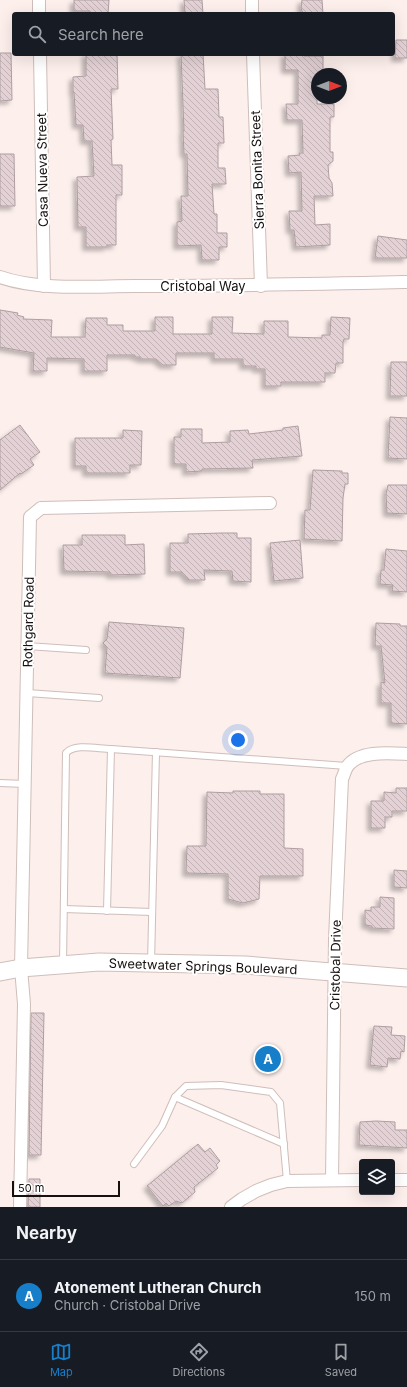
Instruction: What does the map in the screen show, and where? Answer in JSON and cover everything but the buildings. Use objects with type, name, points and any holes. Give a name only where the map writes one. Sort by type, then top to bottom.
[{"type":"main road","name":"Sweetwater Springs Boulevard","points":[[0,972],[21,968],[99,962],[245,965],[407,978]]},
{"type":"street","points":[[39,0],[39,12]]},
{"type":"street","points":[[252,0],[252,12]]},
{"type":"street","name":"Casa Nueva Street","points":[[40,56],[44,286]]},
{"type":"street","name":"Sierra Bonita Street","points":[[254,56],[261,286]]},
{"type":"street","name":"Cristobal Way","points":[[0,277],[8,280],[44,286],[261,286],[407,282]]},
{"type":"street","name":"Rothgard Road","points":[[20,1207],[24,1004],[21,968],[30,517],[41,508],[270,503]]},
{"type":"street","points":[[347,766],[360,756],[382,753],[407,754]]},
{"type":"street","name":"Cristobal Drive","points":[[332,1180],[335,939],[342,779],[347,766]]},
{"type":"street","points":[[231,1207],[256,1191],[287,1181],[359,1180]]},
{"type":"street","points":[[395,1180],[407,1180]]},
{"type":"lane","points":[[27,646],[86,650]]},
{"type":"lane","points":[[27,693],[99,698]]},
{"type":"lane","points":[[63,965],[66,754],[70,749],[76,747],[111,749],[347,766]]},
{"type":"lane","points":[[107,911],[111,749]]},
{"type":"lane","points":[[151,963],[156,752]]},
{"type":"lane","points":[[0,783],[25,784]]},
{"type":"lane","points":[[64,909],[152,912]]},
{"type":"lane","points":[[134,1164],[162,1126],[174,1097],[186,1086],[221,1084],[271,1092],[280,1103],[287,1181]]},
{"type":"lane","points":[[174,1097],[284,1144]]},
{"type":"place","name":"Atonement Lutheran Church","points":[[268,1059]]}]
